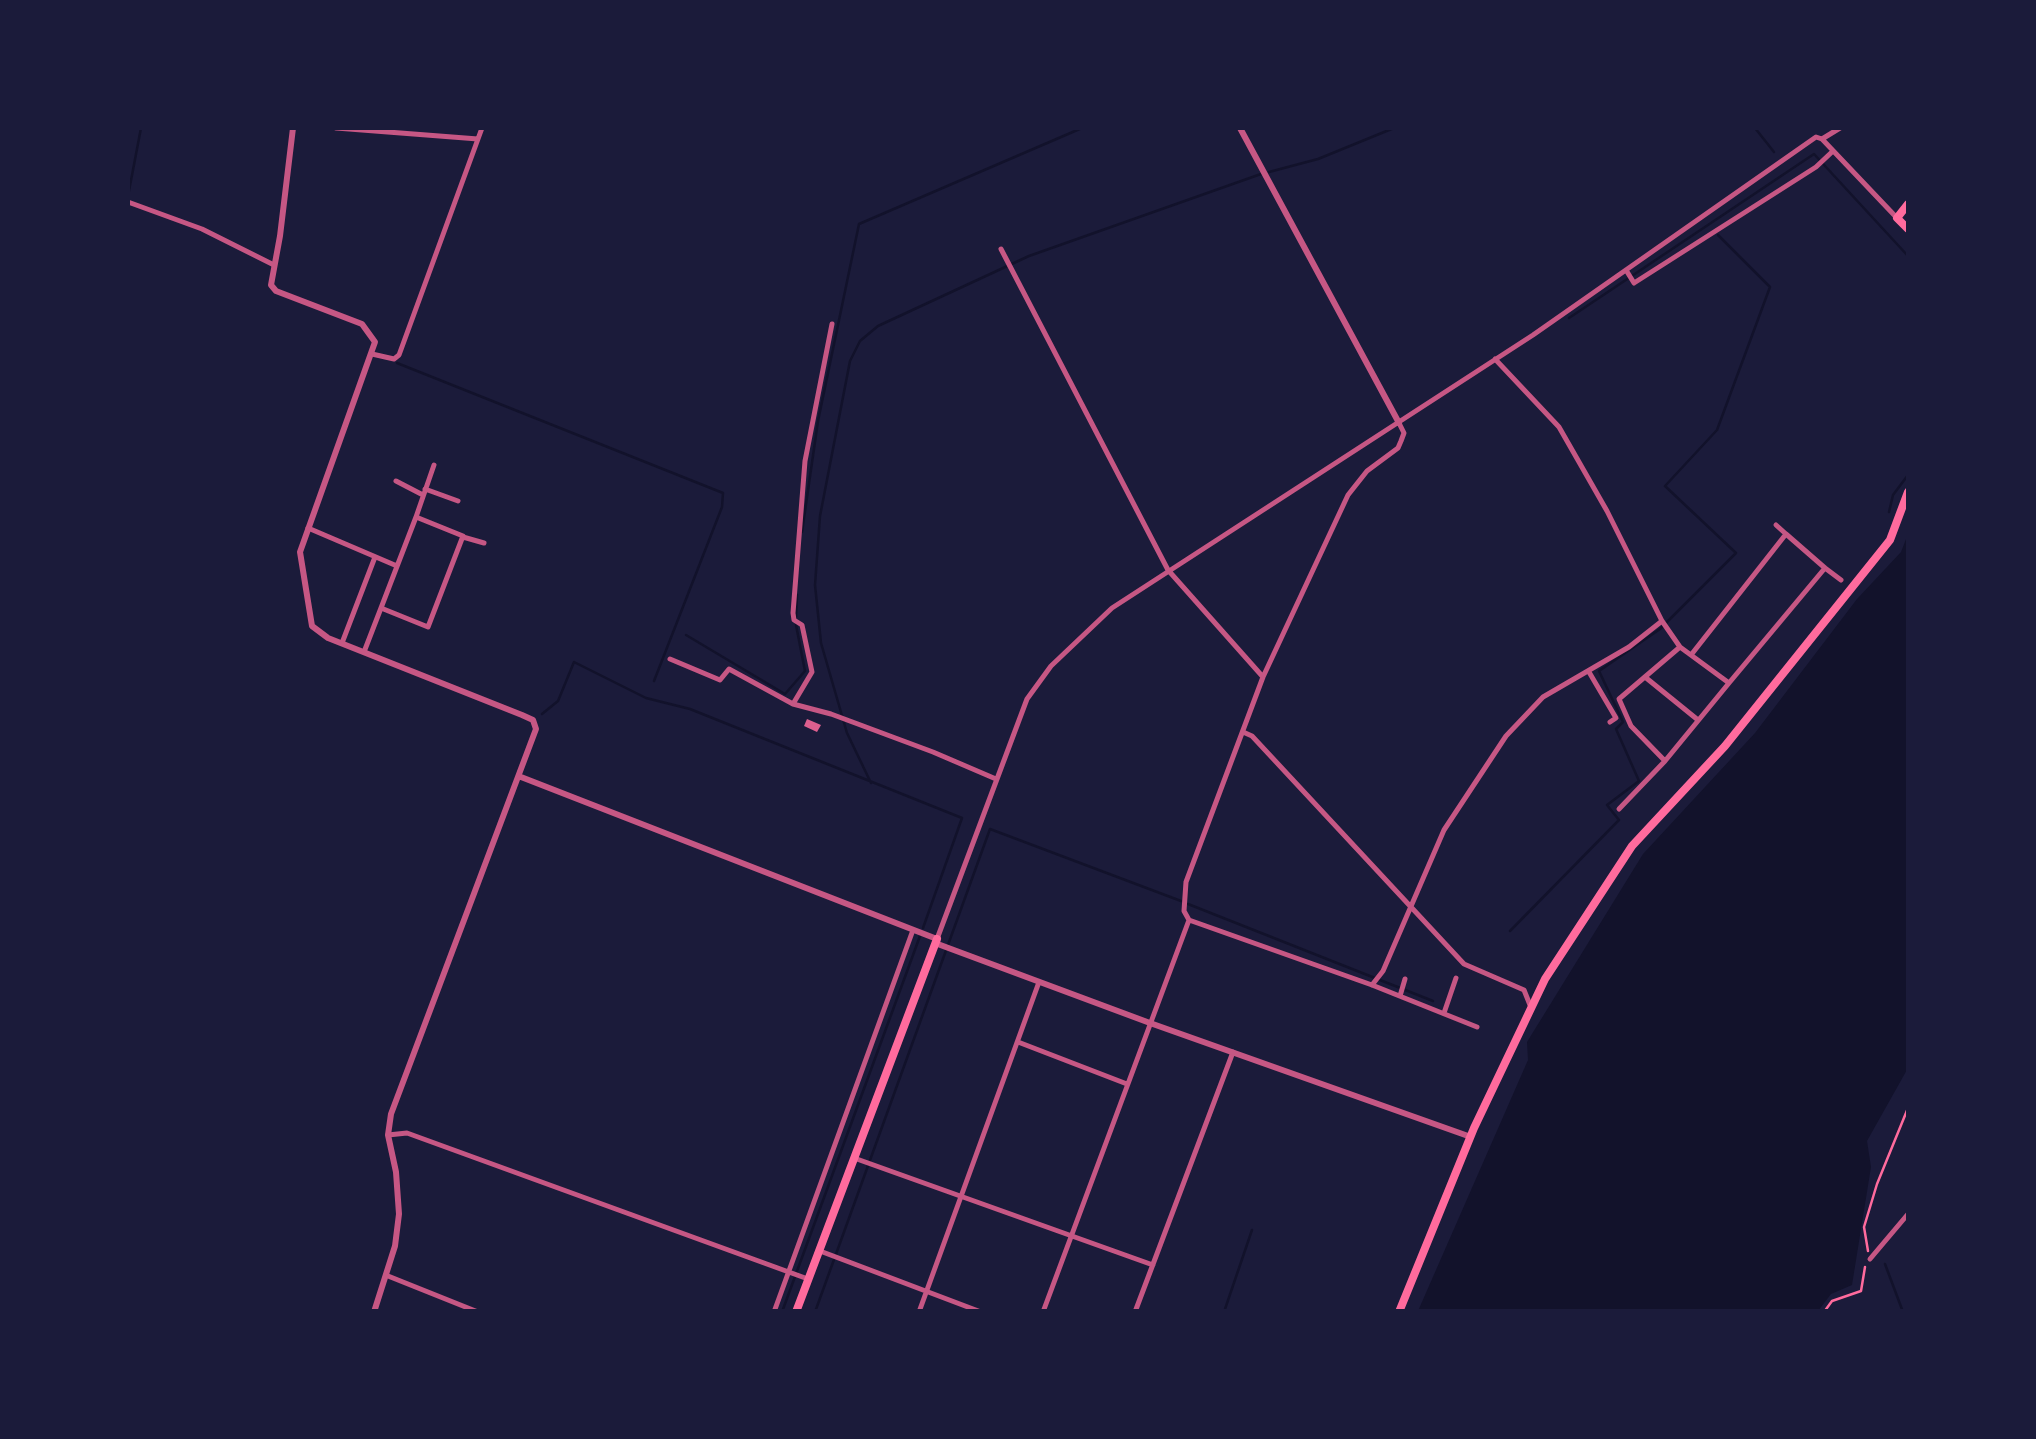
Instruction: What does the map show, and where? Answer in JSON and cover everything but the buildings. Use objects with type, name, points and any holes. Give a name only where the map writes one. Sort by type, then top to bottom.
[{"type":"main road","points":[[1908,204],[1898,218],[1908,229]]},
{"type":"main road","points":[[1399,1312],[1471,1137],[1546,979],[1632,846],[1724,746],[1890,540],[1908,492]]},
{"type":"main road","points":[[796,1312],[936,941]]},
{"type":"street","points":[[293,128],[271,285],[276,291],[362,324],[375,342],[300,552],[312,626],[342,643],[533,720],[536,729],[391,1114],[388,1135],[399,1214],[388,1276],[374,1312]]},
{"type":"street","points":[[336,128],[478,139]]},
{"type":"street","points":[[372,354],[394,359],[399,355],[482,128]]},
{"type":"street","points":[[1240,128],[1404,433],[1398,448],[1367,470],[1348,495],[1263,677],[1186,882],[1184,911],[1189,920],[1372,984],[1477,1027]]},
{"type":"street","points":[[1807,128],[1898,218]]},
{"type":"street","points":[[936,941],[1027,699],[1051,666],[1112,608],[1398,423],[1819,138],[1840,128]]},
{"type":"street","points":[[1626,270],[1634,282],[1816,167],[1833,151]]},
{"type":"street","points":[[128,202],[202,230],[274,265]]},
{"type":"street","points":[[1001,249],[1168,570],[1263,677]]},
{"type":"street","points":[[793,704],[812,672],[802,624],[794,620],[793,613],[805,461],[832,324]]},
{"type":"street","points":[[1495,358],[1559,428],[1662,621],[1680,647],[1728,682]]},
{"type":"street","points":[[364,652],[434,464]]},
{"type":"street","points":[[396,481],[458,501]]},
{"type":"street","points":[[416,518],[484,543]]},
{"type":"street","points":[[1776,525],[1841,580]]},
{"type":"street","points":[[308,528],[397,566]]},
{"type":"street","points":[[1691,655],[1786,534]]},
{"type":"street","points":[[381,608],[428,627],[463,536]]},
{"type":"street","points":[[342,643],[375,556]]},
{"type":"street","points":[[1619,808],[1665,761],[1825,568]]},
{"type":"street","points":[[1372,984],[1383,971],[1444,830],[1506,736],[1544,697],[1629,647],[1662,621]]},
{"type":"street","points":[[1665,761],[1632,726],[1619,699],[1680,647]]},
{"type":"street","points":[[670,658],[720,680],[729,669],[793,704],[933,752],[996,780]]},
{"type":"street","points":[[1588,672],[1616,718],[1610,722]]},
{"type":"street","points":[[1645,676],[1698,720]]},
{"type":"street","points":[[1243,732],[1252,736],[1464,964],[1524,990],[1531,1008]]},
{"type":"street","points":[[521,777],[1039,982],[1471,1137]]},
{"type":"street","points":[[1044,1312],[1189,920]]},
{"type":"street","points":[[774,1312],[913,930]]},
{"type":"street","points":[[1444,1014],[1456,978]]},
{"type":"street","points":[[1400,996],[1405,980]]},
{"type":"street","points":[[918,1312],[1039,982]]},
{"type":"street","points":[[1018,1042],[1128,1084]]},
{"type":"street","points":[[1135,1312],[1233,1052]]},
{"type":"street","points":[[388,1135],[407,1134],[808,1279]]},
{"type":"street","points":[[854,1158],[1153,1265]]},
{"type":"street","points":[[1870,1258],[1908,1214]]},
{"type":"street","points":[[819,1251],[981,1312]]},
{"type":"street","points":[[388,1276],[478,1312]]},
{"type":"path","points":[[1824,1312],[1832,1301],[1860,1291],[1870,1258],[1864,1227],[1908,1108]]},
{"type":"shaded area","points":[[1908,534],[1908,1068],[1867,1141],[1871,1167],[1852,1285],[1831,1294],[1818,1311],[1418,1311],[1528,1060],[1527,1042],[1643,854],[1755,733],[1857,599],[1901,552]]},
{"type":"waterway","points":[[128,196],[141,128]]},
{"type":"waterway","points":[[802,532],[818,421],[859,224],[1082,128]]},
{"type":"waterway","points":[[1269,172],[1318,159],[1394,128]]},
{"type":"waterway","points":[[1755,128],[1774,152]]},
{"type":"waterway","points":[[1569,318],[1814,154],[1908,256]]},
{"type":"waterway","points":[[871,783],[847,733],[821,643],[815,585],[820,516],[850,361],[860,341],[878,326],[1029,256],[1261,174]]},
{"type":"waterway","points":[[1510,931],[1619,820],[1607,805],[1639,781],[1616,729],[1623,722],[1599,671],[1660,629],[1736,553],[1665,486],[1717,430],[1770,287],[1718,235]]},
{"type":"waterway","points":[[397,363],[723,493],[722,507],[654,681]]},
{"type":"waterway","points":[[1889,512],[1893,495],[1908,475]]},
{"type":"waterway","points":[[796,617],[797,595]]},
{"type":"waterway","points":[[686,635],[785,694],[805,671],[796,625]]},
{"type":"waterway","points":[[542,714],[558,701],[574,662],[646,698],[690,709],[962,818],[923,928]]},
{"type":"waterway","points":[[815,1312],[990,829],[1181,901]]},
{"type":"waterway","points":[[1188,904],[1433,1001]]},
{"type":"waterway","points":[[782,1312],[920,936]]},
{"type":"waterway","points":[[1224,1312],[1252,1230]]},
{"type":"waterway","points":[[1885,1264],[1903,1312]]}]
